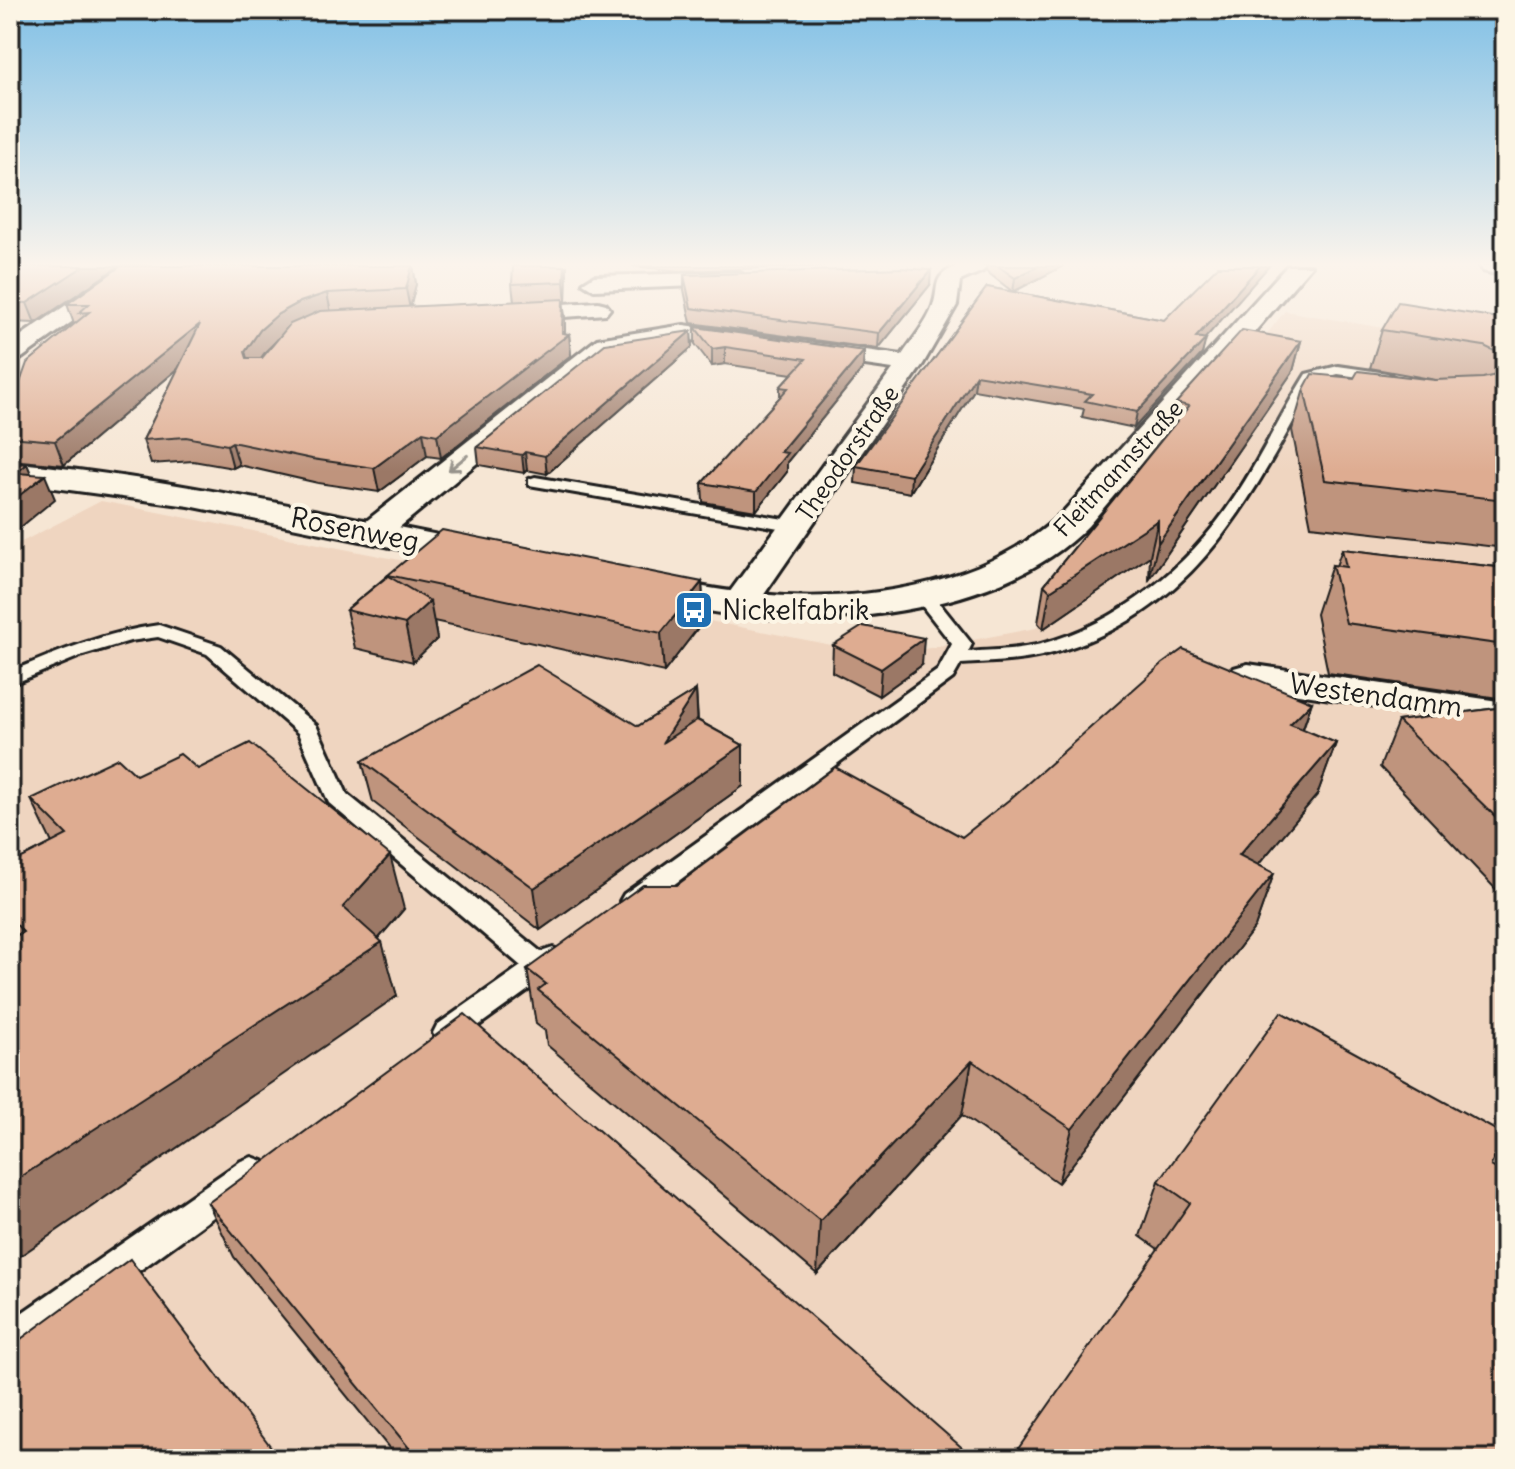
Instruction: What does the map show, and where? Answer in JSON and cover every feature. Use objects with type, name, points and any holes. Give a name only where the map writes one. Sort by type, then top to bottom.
[{"type":"street","points":[[10,355],[39,335]]},
{"type":"street","points":[[604,335],[606,344]]},
{"type":"street","points":[[372,533],[606,344],[667,335]]},
{"type":"street","points":[[702,335],[910,364]]},
{"type":"street","name":"Theodorstraße","points":[[739,604],[910,364],[927,335]]},
{"type":"street","name":"Fleitmannstraße","points":[[921,593],[970,582],[1026,557],[1054,539],[1239,335]]},
{"type":"street","name":"Rosenweg","points":[[10,472],[153,488],[510,560]]},
{"type":"street","points":[[618,581],[739,604],[783,607],[833,606],[921,593]]},
{"type":"street","name":"Westendamm","points":[[1248,676],[1505,714]]},
{"type":"lane","points":[[954,659],[1043,649],[1102,629],[1137,607],[1204,548],[1237,506],[1307,398],[1311,377],[1319,371],[1337,370],[1403,380]]},
{"type":"lane","points":[[535,482],[796,526]]},
{"type":"lane","points":[[619,911],[946,674],[962,644],[921,593]]},
{"type":"lane","points":[[10,679],[76,651],[128,635],[159,631],[214,650],[308,730],[337,798],[540,967]]},
{"type":"lane","points":[[424,1049],[566,948]]},
{"type":"lane","points":[[10,1342],[282,1150]]},
{"type":"shaded area","points":[[1266,335],[1421,335],[1505,349],[1505,1459],[10,1459],[10,548],[101,501],[887,656],[1036,628]]},
{"type":"building","points":[[62,335],[187,335],[55,441],[10,437],[10,405],[27,363]]},
{"type":"building","points":[[195,335],[257,335],[245,352],[247,358],[262,358],[281,335],[568,335],[437,435],[423,432],[374,468],[232,442],[227,445],[186,437],[143,440]]},
{"type":"building","points":[[687,335],[545,456],[477,447],[605,344]]},
{"type":"building","points":[[701,335],[748,335],[864,351],[780,452],[787,453],[756,492],[702,483],[788,388],[780,387],[806,359],[725,347],[712,349]]},
{"type":"building","points":[[952,335],[1198,335],[1196,337],[1206,339],[1137,412],[1085,401],[1092,394],[976,375],[911,476],[856,466]]},
{"type":"building","points":[[1238,335],[1266,335],[1301,341],[1158,543],[1158,520],[1050,591],[1044,585],[1189,406],[1176,403]]},
{"type":"building","points":[[1411,335],[1505,335],[1505,356],[1484,346]]},
{"type":"building","points":[[1358,371],[1435,380],[1483,378],[1505,373],[1505,500],[1325,480],[1304,389],[1312,374],[1354,378]]},
{"type":"building","points":[[10,462],[27,464],[16,473],[45,475],[10,503]]},
{"type":"building","points":[[442,530],[702,582],[661,633],[388,575]]},
{"type":"building","points":[[1342,549],[1505,568],[1505,645],[1346,623],[1332,565],[1346,567]]},
{"type":"building","points":[[388,576],[430,601],[405,624],[346,610]]},
{"type":"building","points":[[863,626],[924,638],[881,669],[833,645]]},
{"type":"building","points":[[1183,649],[1312,702],[1290,724],[1336,743],[1239,855],[1274,873],[1072,1129],[972,1061],[820,1221],[538,990],[546,984],[527,969],[643,885],[677,885],[835,767],[962,837]]},
{"type":"building","points":[[537,665],[638,726],[696,690],[662,743],[697,720],[743,745],[534,888],[362,761]]},
{"type":"building","points":[[1505,707],[1505,826],[1398,721]]},
{"type":"building","points":[[250,743],[390,855],[343,907],[382,942],[10,1184],[10,939],[23,932],[10,917],[10,864],[67,835],[31,799],[118,758],[136,775],[180,754],[198,769]]},
{"type":"building","points":[[1281,1012],[1503,1134],[1491,1166],[1505,1174],[1505,1459],[1011,1459],[1190,1203],[1159,1181]]},
{"type":"building","points":[[465,1014],[975,1459],[418,1459],[208,1203]]},
{"type":"building","points":[[130,1259],[280,1459],[10,1459],[10,1347]]},
{"type":"place","name":"Nickelfabrik","points":[[694,610]]}]
